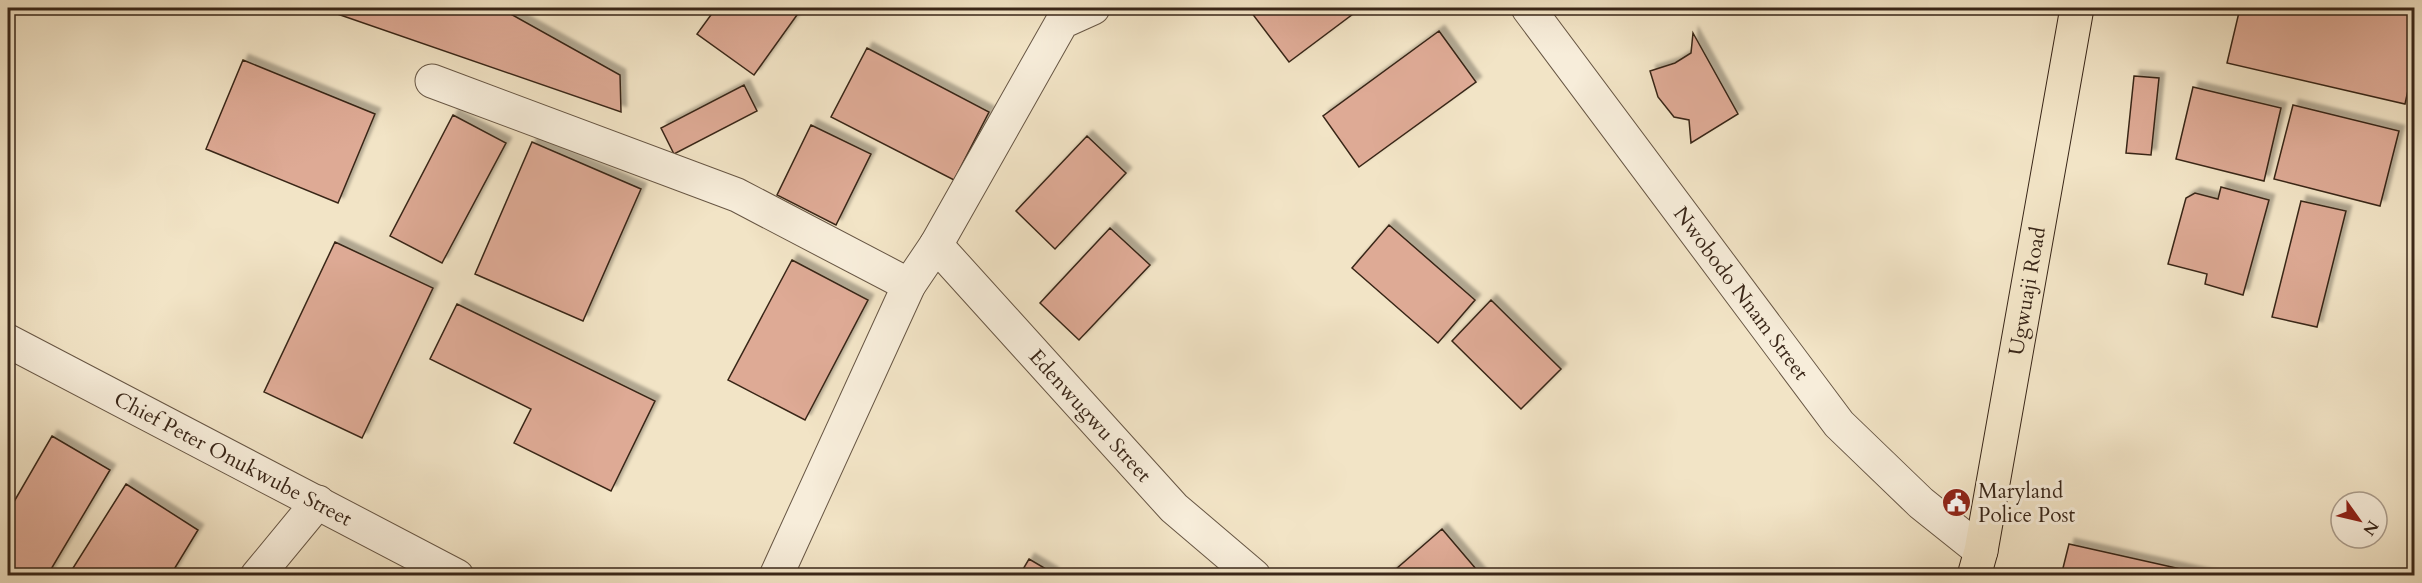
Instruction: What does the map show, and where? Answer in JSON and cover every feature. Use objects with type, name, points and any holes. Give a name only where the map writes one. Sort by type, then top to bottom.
[{"type":"main road","name":"Ugwuaji Road","points":[[1978,563],[2077,8]]},
{"type":"street","points":[[776,576],[909,285],[936,245],[1054,15],[1093,8]]},
{"type":"street","name":"Nwobodo Nnam Street","points":[[1528,8],[1839,424],[1921,503],[1978,563]]},
{"type":"street","points":[[432,81],[737,195],[909,285]]},
{"type":"street","name":"Edenwugwu Street","points":[[936,245],[1174,508],[1254,576]]},
{"type":"street","name":"Chief Peter Onukwube Street","points":[[8,341],[458,576]]},
{"type":"street","points":[[257,576],[318,502]]},
{"type":"building","points":[[320,8],[500,8],[620,75],[621,112]]},
{"type":"building","points":[[716,8],[802,8],[754,75],[697,34]]},
{"type":"building","points":[[1257,8],[1361,8],[1289,62],[1251,12]]},
{"type":"building","points":[[2240,8],[2414,8],[2414,63],[2405,104],[2227,63]]},
{"type":"building","points":[[1439,31],[1476,82],[1359,167],[1323,116]]},
{"type":"building","points":[[1693,33],[1738,114],[1691,143],[1689,120],[1674,117],[1658,97],[1650,71],[1675,63],[1691,53]]},
{"type":"building","points":[[867,48],[989,112],[954,180],[831,117]]},
{"type":"building","points":[[243,60],[375,114],[338,203],[206,149]]},
{"type":"building","points":[[2134,76],[2159,78],[2151,155],[2126,153]]},
{"type":"building","points":[[744,85],[757,111],[674,154],[661,128]]},
{"type":"building","points":[[2193,87],[2281,108],[2264,181],[2176,159]]},
{"type":"building","points":[[2293,105],[2399,131],[2380,206],[2274,179]]},
{"type":"building","points":[[453,115],[506,143],[442,263],[390,236]]},
{"type":"building","points":[[811,125],[871,154],[836,225],[777,195]]},
{"type":"building","points":[[1087,136],[1126,173],[1055,249],[1016,211]]},
{"type":"building","points":[[532,142],[641,189],[583,321],[475,274]]},
{"type":"building","points":[[2221,187],[2269,200],[2243,295],[2205,284],[2207,274],[2168,264],[2186,198],[2195,193],[2218,199]]},
{"type":"building","points":[[2301,201],[2346,211],[2317,327],[2272,317]]},
{"type":"building","points":[[1389,225],[1475,300],[1438,343],[1352,268]]},
{"type":"building","points":[[1110,228],[1150,265],[1079,340],[1040,303]]},
{"type":"building","points":[[335,242],[433,288],[362,438],[264,392]]},
{"type":"building","points":[[792,260],[868,300],[805,420],[728,380]]},
{"type":"building","points":[[1491,300],[1561,369],[1521,409],[1452,341]]},
{"type":"building","points":[[457,304],[655,401],[611,491],[514,443],[531,409],[430,359]]},
{"type":"building","points":[[52,436],[110,470],[47,576],[8,576],[8,512]]},
{"type":"building","points":[[126,484],[198,530],[170,576],[68,576]]},
{"type":"building","points":[[1442,529],[1482,576],[1388,576]]},
{"type":"building","points":[[2069,544],[2212,576],[2061,576]]},
{"type":"building","points":[[1029,559],[1053,573],[1052,576],[1019,576]]},
{"type":"place","name":"Maryland Police Post","points":[[1957,503]]}]
